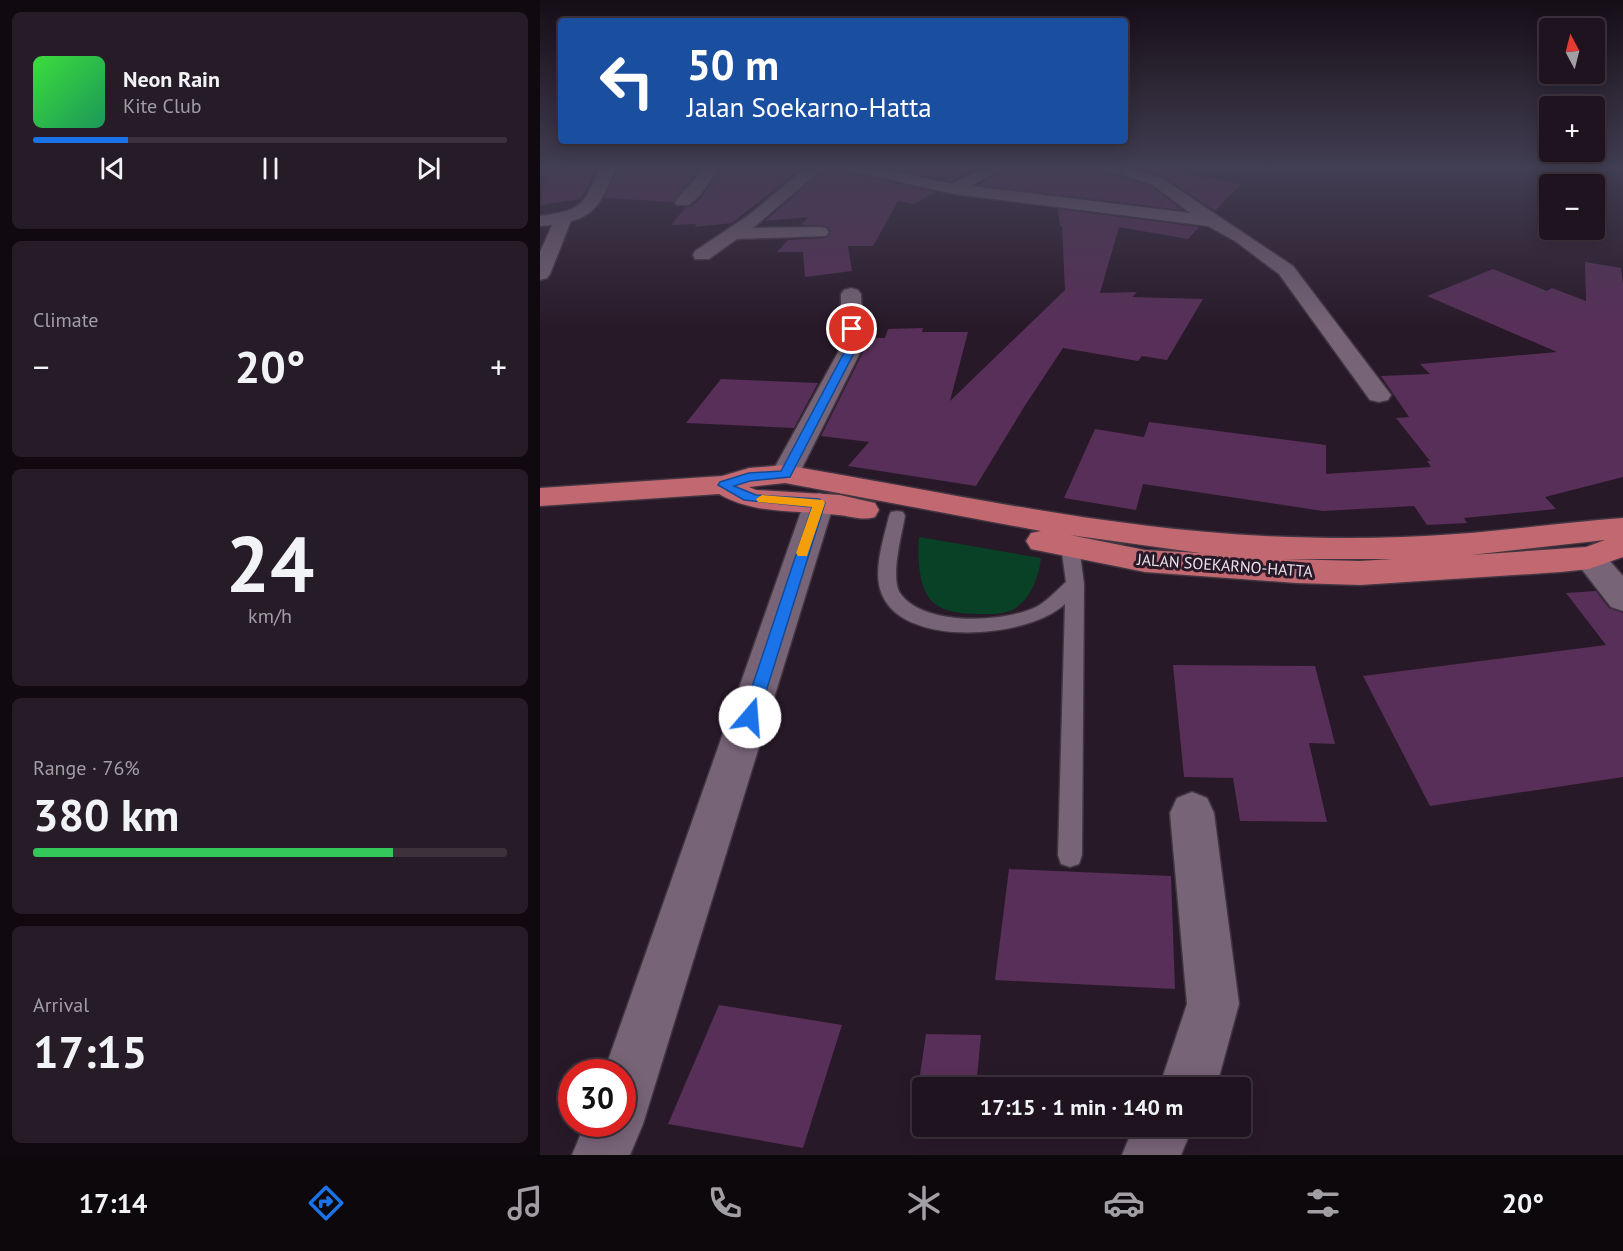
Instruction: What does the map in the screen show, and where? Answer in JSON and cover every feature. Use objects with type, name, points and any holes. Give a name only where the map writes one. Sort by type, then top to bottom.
[{"type":"highway","name":"JALAN SOEKARNO-HATTA","points":[[540,497],[724,485],[749,477],[785,474],[1072,536],[1145,561],[1360,573],[1589,558],[1623,545]]},
{"type":"highway","name":"JALAN SOEKARNO-HATTA","points":[[724,485],[744,496],[756,499],[819,503],[897,516],[1072,536],[1181,540],[1263,547],[1330,549],[1430,547],[1623,528]]},
{"type":"street","points":[[540,274],[562,221]]},
{"type":"street","points":[[702,255],[749,221]]},
{"type":"street","points":[[1212,221],[1241,237],[1286,270],[1379,395]]},
{"type":"street","points":[[733,234],[820,232]]},
{"type":"street","points":[[785,474],[852,347],[852,294]]},
{"type":"street","points":[[636,1061],[681,931],[819,503]]},
{"type":"street","points":[[1589,558],[1623,598]]},
{"type":"street","points":[[1192,813],[1213,1004],[1192,1077]]},
{"type":"street","points":[[601,1155],[609,1137]]},
{"type":"street","points":[[1151,1155],[1160,1137]]},
{"type":"lane","points":[[897,516],[888,571],[892,596],[911,614],[934,622],[990,626],[1016,621],[1042,612],[1075,584]]},
{"type":"lane","points":[[1070,855],[1075,584],[1072,536]]},
{"type":"green space","points":[[919,537],[1041,558],[1036,579],[1025,599],[1010,611],[977,614],[943,609],[929,598],[924,589],[919,565]]},
{"type":"building","points":[[674,221],[735,221],[695,227],[696,224],[671,225]]},
{"type":"building","points":[[805,221],[887,221],[873,246],[848,246],[852,271],[805,277],[803,252],[777,252],[788,240],[826,238],[831,231],[826,226],[801,225]]},
{"type":"building","points":[[1059,221],[1151,221],[1199,227],[1188,239],[1119,227],[1100,293],[1137,292],[1132,297],[1203,299],[1167,360],[1142,356],[1138,361],[1063,348],[976,486],[848,466],[869,442],[821,436],[865,348],[865,338],[885,338],[888,329],[923,328],[922,332],[968,332],[950,401],[1065,290],[1062,226]]},
{"type":"building","points":[[1585,262],[1621,268],[1623,284],[1623,477],[1545,497],[1556,509],[1464,518],[1467,523],[1427,525],[1414,506],[1323,511],[1143,484],[1136,510],[1064,498],[1095,429],[1144,437],[1149,422],[1326,445],[1326,474],[1431,467],[1427,461],[1430,461],[1396,418],[1409,417],[1381,376],[1430,374],[1420,364],[1557,352],[1427,296],[1493,269],[1547,291],[1552,288],[1586,301]]},
{"type":"building","points":[[721,379],[818,383],[794,428],[686,423]]},
{"type":"building","points":[[1596,591],[1609,608],[1623,613],[1623,777],[1430,806],[1363,676],[1606,645],[1566,593]]},
{"type":"building","points":[[1173,665],[1315,666],[1335,744],[1309,743],[1327,822],[1240,821],[1233,778],[1184,777]]},
{"type":"building","points":[[1009,869],[1171,876],[1175,989],[995,980]]},
{"type":"building","points":[[719,1005],[842,1025],[803,1148],[668,1124]]},
{"type":"building","points":[[926,1034],[981,1035],[977,1077],[920,1077]]},
{"type":"slow traffic","points":[[762,499],[819,503],[803,553]]},
{"type":"route","points":[[750,717],[819,503],[756,499],[744,496],[724,485],[749,477],[785,474],[852,347],[852,329]]}]
